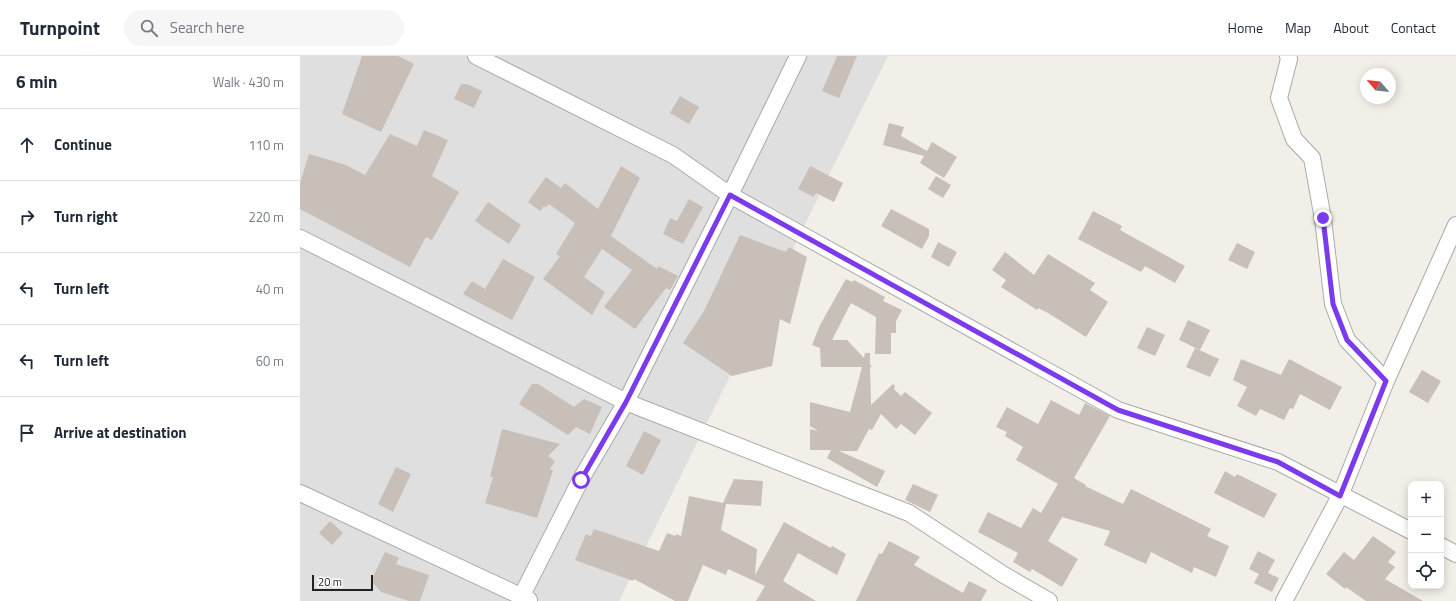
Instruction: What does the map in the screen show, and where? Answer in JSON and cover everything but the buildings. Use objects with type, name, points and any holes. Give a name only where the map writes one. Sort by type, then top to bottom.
[{"type":"street","points":[[476,56],[673,156],[730,195],[1118,410],[1278,462],[1340,496],[1408,530]]},
{"type":"street","points":[[300,493],[526,599],[581,480],[626,402],[798,56]]},
{"type":"street","points":[[1288,56],[1289,59],[1280,98],[1294,139],[1312,158],[1323,218],[1333,304],[1347,340],[1386,381]]},
{"type":"street","points":[[1284,601],[1340,496],[1386,381],[1456,225]]},
{"type":"street","points":[[300,238],[626,402],[909,513],[1004,575],[1049,601]]},
{"type":"street","points":[[1444,548],[1456,554]]},
{"type":"shaded area","points":[[300,56],[888,56],[619,601],[300,601]]},
{"type":"route","points":[[581,480],[626,402],[730,195],[960,324],[1118,410],[1278,462],[1340,496],[1386,381],[1347,340],[1333,304],[1323,218]]}]
